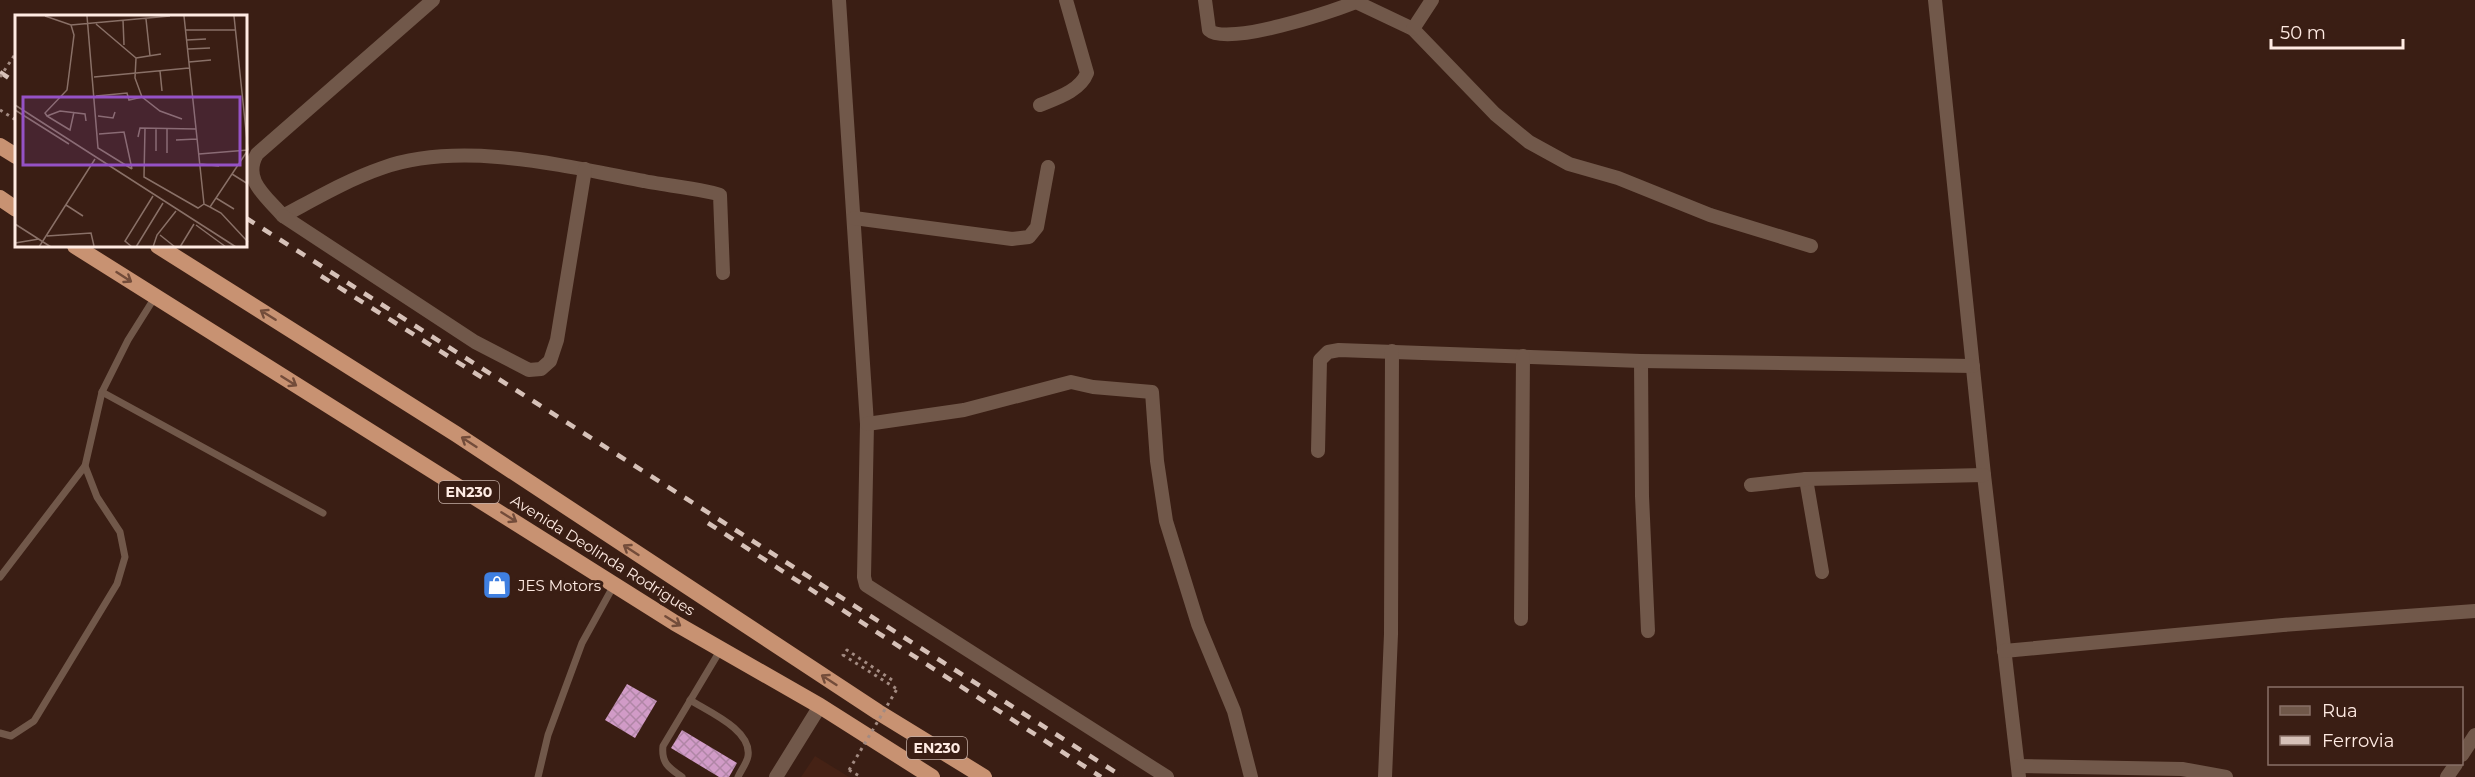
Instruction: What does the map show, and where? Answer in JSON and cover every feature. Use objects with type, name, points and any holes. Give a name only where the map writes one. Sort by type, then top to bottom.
[{"type":"highway","points":[[0,146],[15,155]]},
{"type":"highway","points":[[0,198],[15,208]]},
{"type":"highway","name":"Avenida Deolinda Rodrigues","points":[[78,248],[721,649],[820,706],[932,777]]},
{"type":"highway","name":"Avenida Deolinda Rodrigues","points":[[161,248],[456,434],[878,712],[984,777]]},
{"type":"street","points":[[433,0],[257,154],[250,165],[252,180],[283,216],[475,342],[529,370],[541,369],[550,361],[557,340],[585,170]]},
{"type":"street","points":[[839,0],[867,424],[864,577],[866,585],[1167,777]]},
{"type":"street","points":[[1040,105],[1061,97],[1084,82],[1087,74],[1066,0]]},
{"type":"street","points":[[1205,0],[1209,30],[1218,34],[1270,28],[1312,19],[1355,1],[1413,29],[1495,114],[1529,142],[1569,164],[1618,178],[1710,215],[1811,246]]},
{"type":"street","points":[[1413,29],[1432,0]]},
{"type":"street","points":[[1935,0],[1972,366],[2018,772],[2182,769],[2226,777]]},
{"type":"street","points":[[283,216],[344,184],[383,167],[423,158],[471,157],[539,162],[689,190],[716,192],[720,195],[723,273]]},
{"type":"street","points":[[854,218],[1012,239],[1029,237],[1037,227],[1047,167]]},
{"type":"street","points":[[1318,451],[1320,360],[1328,352],[1339,350],[1641,361],[1972,366]]},
{"type":"street","points":[[1385,777],[1391,633],[1392,351]]},
{"type":"street","points":[[1521,619],[1523,356]]},
{"type":"street","points":[[1641,361],[1642,496],[1648,631]]},
{"type":"street","points":[[867,424],[964,410],[1071,382],[1093,387],[1152,392],[1157,461],[1166,521],[1198,624],[1234,711],[1251,777]]},
{"type":"street","points":[[1751,485],[1806,479],[1984,475]]},
{"type":"street","points":[[1806,479],[1822,572]]},
{"type":"street","points":[[2004,651],[2283,625],[2475,611]]},
{"type":"street","points":[[776,777],[820,706]]},
{"type":"street","points":[[2463,753],[2475,735]]},
{"type":"lane","points":[[0,578],[85,466],[102,392],[128,340],[155,297]]},
{"type":"lane","points":[[102,392],[323,513]]},
{"type":"lane","points":[[0,733],[11,736],[34,721],[117,584],[125,557],[120,532],[97,497],[85,466]]},
{"type":"lane","points":[[538,777],[548,735],[582,643],[615,583]]},
{"type":"lane","points":[[682,777],[667,766],[662,756],[663,746],[721,649]]},
{"type":"lane","points":[[690,700],[742,734],[749,748],[748,759],[738,777]]},
{"type":"path","points":[[0,77],[15,55]]},
{"type":"path","points":[[0,110],[15,119]]},
{"type":"path","points":[[861,777],[849,770],[897,689],[843,655],[847,650],[892,680]]},
{"type":"shaded area","points":[[815,756],[849,777],[801,777]]},
{"type":"building","points":[[627,684],[657,701],[635,738],[605,720]]},
{"type":"building","points":[[682,730],[737,763],[729,777],[719,777],[671,748]]},
{"type":"railway","points":[[0,72],[15,82]]},
{"type":"railway","points":[[248,219],[1123,777]]},
{"type":"railway","points":[[321,276],[486,380]]},
{"type":"railway","points":[[708,523],[1101,777]]},
{"type":"place","name":"JES Motors","points":[[497,585]]}]
